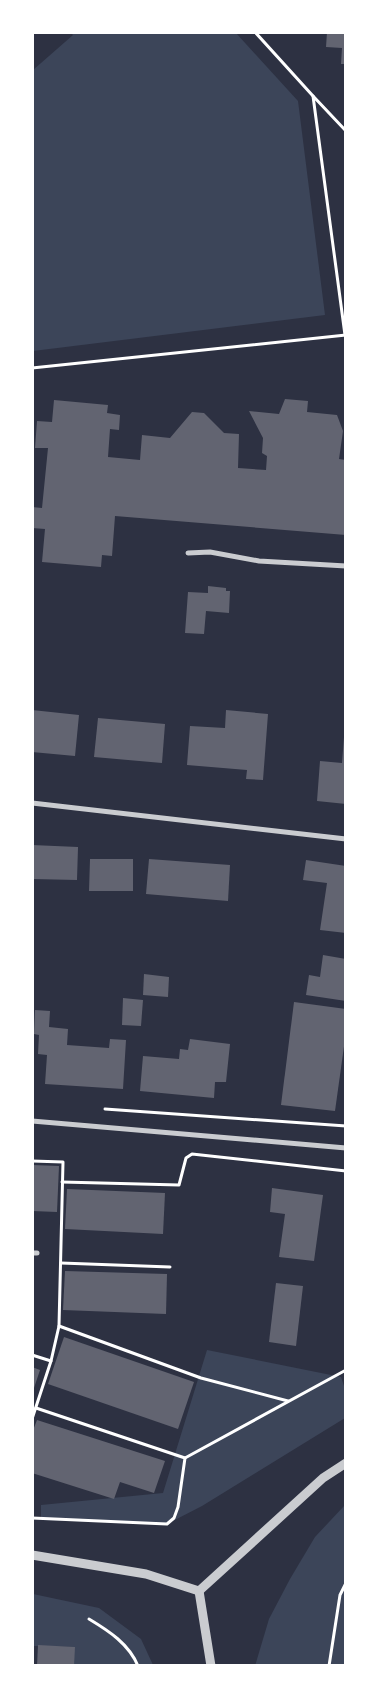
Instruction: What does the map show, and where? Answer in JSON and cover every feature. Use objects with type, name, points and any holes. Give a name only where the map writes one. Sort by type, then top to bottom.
[{"type":"street","points":[[188,553],[210,552],[259,561],[346,566]]},
{"type":"street","points":[[32,803],[346,839]]},
{"type":"street","points":[[32,1121],[346,1148]]},
{"type":"street","points":[[199,1591],[323,1478],[346,1463]]},
{"type":"street","points":[[32,1555],[146,1574],[199,1591]]},
{"type":"street","points":[[199,1591],[211,1666]]},
{"type":"path","points":[[255,32],[346,131]]},
{"type":"path","points":[[32,368],[345,335],[313,96]]},
{"type":"path","points":[[101,1108],[346,1126]]},
{"type":"path","points":[[62,1182],[179,1185],[186,1158],[192,1154],[346,1171]]},
{"type":"path","points":[[32,1161],[63,1162],[59,1326],[51,1361],[32,1418]]},
{"type":"path","points":[[61,1263],[170,1267]]},
{"type":"path","points":[[59,1326],[201,1378],[288,1401]]},
{"type":"path","points":[[32,1355],[51,1361]]},
{"type":"path","points":[[36,1408],[185,1458],[346,1370]]},
{"type":"path","points":[[32,1518],[167,1524],[174,1518],[178,1507],[185,1458]]},
{"type":"path","points":[[329,1666],[340,1595],[346,1583]]},
{"type":"path","points":[[89,1619],[107,1630],[124,1644],[136,1659],[138,1666]]},
{"type":"shaded area","points":[[71,33],[236,33],[298,101],[325,315],[33,351],[33,70],[73,35]]},
{"type":"shaded area","points":[[207,1350],[341,1377],[345,1389],[345,1418],[202,1506],[167,1524],[41,1520],[41,1505],[163,1493]]},
{"type":"shaded area","points":[[345,1505],[345,1665],[255,1666],[269,1619],[290,1579],[315,1537]]},
{"type":"shaded area","points":[[33,1594],[99,1608],[141,1639],[153,1665],[74,1665],[74,1647],[33,1646]]},
{"type":"building","points":[[327,32],[346,32],[346,64],[341,64],[342,48],[326,47]]},
{"type":"building","points":[[285,399],[308,401],[307,412],[337,415],[343,431],[339,459],[346,460],[346,535],[115,516],[112,556],[102,555],[101,567],[42,562],[45,529],[32,528],[32,507],[42,508],[48,448],[35,448],[37,421],[52,422],[54,400],[108,405],[107,413],[120,415],[119,430],[110,429],[108,457],[140,460],[142,435],[170,438],[192,412],[204,413],[224,433],[239,434],[238,468],[266,470],[267,456],[262,453],[263,438],[249,411],[279,414]]},
{"type":"building","points":[[208,586],[226,588],[226,591],[230,591],[229,613],[206,611],[204,634],[185,633],[188,592],[208,593]]},
{"type":"building","points":[[32,710],[79,715],[75,756],[32,752]]},
{"type":"building","points":[[226,710],[268,714],[263,780],[246,779],[247,770],[187,765],[190,726],[225,728]]},
{"type":"building","points":[[98,718],[165,724],[162,763],[94,757]]},
{"type":"building","points":[[344,737],[346,737],[346,804],[317,801],[320,761],[342,763]]},
{"type":"building","points":[[32,845],[78,847],[77,880],[32,879]]},
{"type":"building","points":[[90,859],[133,859],[133,891],[89,891]]},
{"type":"building","points":[[149,859],[230,865],[228,901],[146,894]]},
{"type":"building","points":[[306,860],[346,866],[346,933],[320,930],[327,883],[303,880]]},
{"type":"building","points":[[323,955],[346,959],[346,1001],[306,995],[309,975],[320,977]]},
{"type":"building","points":[[144,974],[169,977],[168,997],[143,995]]},
{"type":"building","points":[[123,998],[143,1000],[141,1026],[122,1025]]},
{"type":"building","points":[[294,1002],[346,1009],[346,1032],[335,1111],[281,1105]]},
{"type":"building","points":[[35,1010],[50,1011],[49,1027],[68,1029],[67,1045],[109,1048],[110,1039],[126,1040],[123,1089],[45,1084],[47,1055],[38,1054],[39,1035],[34,1034]]},
{"type":"building","points":[[190,1039],[230,1044],[226,1082],[215,1082],[214,1098],[140,1091],[143,1056],[179,1059],[180,1049],[188,1050]]},
{"type":"building","points":[[32,1165],[59,1166],[57,1212],[32,1211]]},
{"type":"building","points":[[272,1188],[323,1195],[314,1261],[279,1257],[285,1214],[270,1212]]},
{"type":"building","points":[[67,1189],[165,1193],[163,1234],[65,1229]]},
{"type":"building","points":[[65,1271],[167,1274],[166,1314],[63,1310]]},
{"type":"building","points":[[276,1283],[303,1286],[296,1346],[269,1342]]},
{"type":"building","points":[[64,1337],[194,1382],[178,1429],[48,1384]]},
{"type":"building","points":[[32,1367],[40,1370],[33,1391],[32,1391]]},
{"type":"building","points":[[37,1420],[165,1461],[154,1493],[120,1482],[114,1499],[32,1473],[32,1433]]},
{"type":"building","points":[[38,1645],[75,1647],[74,1666],[37,1666]]}]
